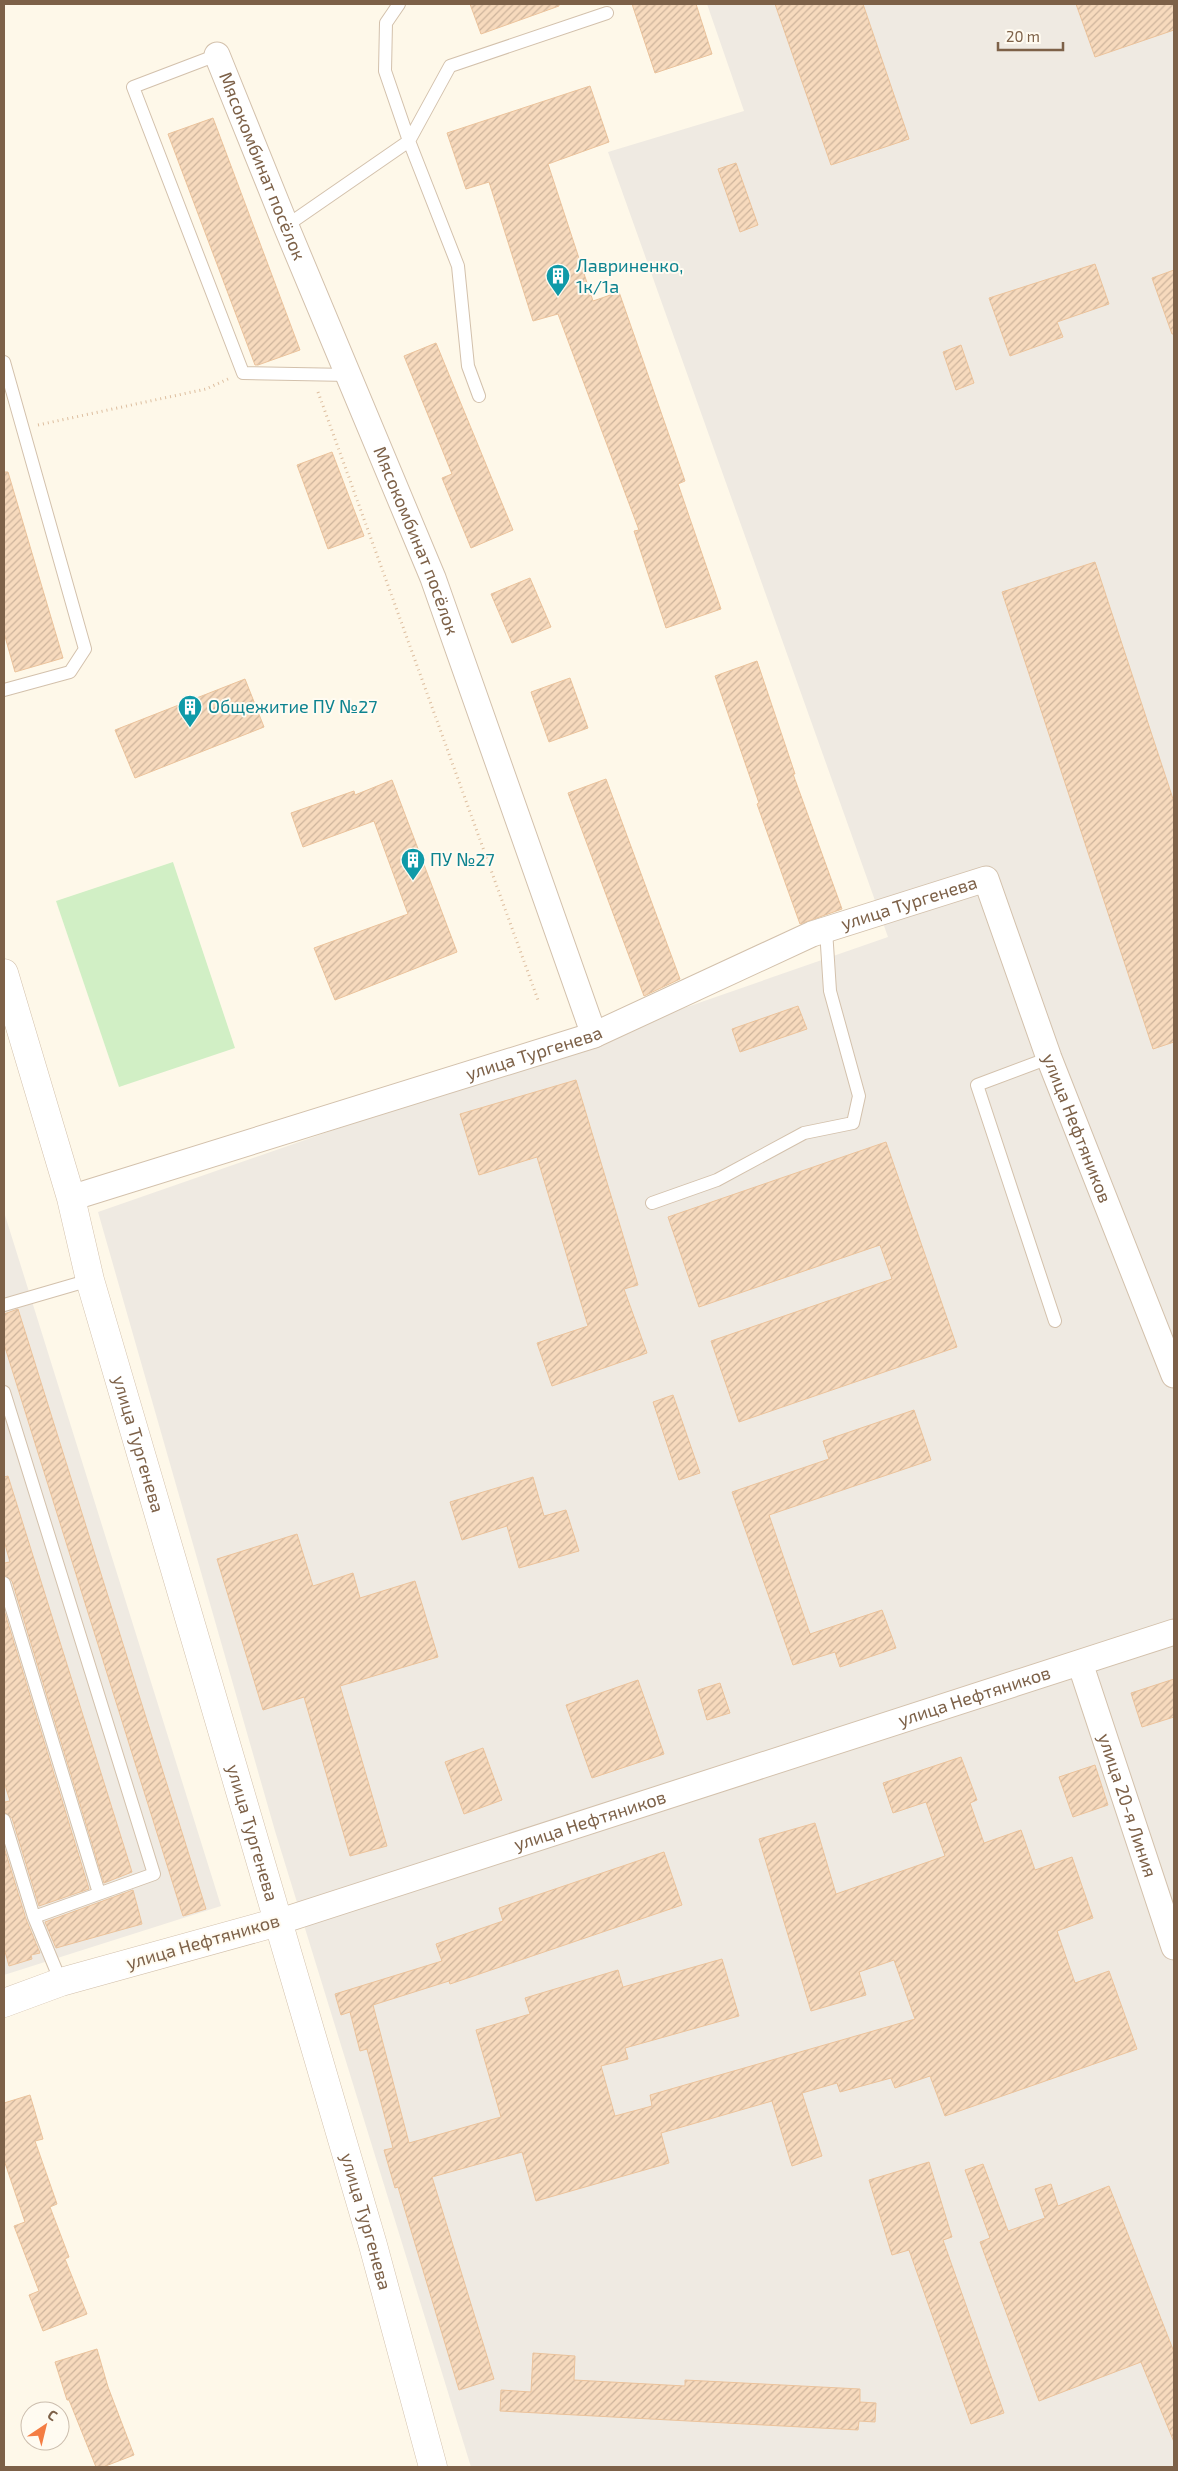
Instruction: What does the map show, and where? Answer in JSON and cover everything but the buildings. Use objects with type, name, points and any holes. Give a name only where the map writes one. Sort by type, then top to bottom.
[{"type":"street","name":"Мясокомбинат посёлок","points":[[217,55],[286,226],[433,578],[594,1035]]},
{"type":"street","name":"улица Тургенева","points":[[71,1198],[594,1035],[812,934],[986,878]]},
{"type":"street","name":"улица Нефтяников","points":[[986,878],[1049,1058],[1174,1375]]},
{"type":"street","name":"улица Тургенева","points":[[4,973],[71,1198],[90,1280],[373,2245],[433,2467]]},
{"type":"street","name":"улица Нефтяников","points":[[4,2003],[61,1982],[278,1922],[1174,1632]]},
{"type":"street","name":"улица 20-я Линия","points":[[1080,1663],[1174,1947]]},
{"type":"lane","points":[[399,4],[386,23],[385,71],[409,141],[458,266],[468,366],[479,396]]},
{"type":"lane","points":[[286,226],[409,141],[450,66],[607,12]]},
{"type":"lane","points":[[217,55],[133,87],[243,373],[349,375]]},
{"type":"lane","points":[[4,362],[85,650],[70,672],[4,690]]},
{"type":"lane","points":[[652,1203],[717,1180],[804,1133],[853,1123],[859,1096],[830,991],[826,930]]},
{"type":"lane","points":[[1049,1058],[977,1085],[1055,1321]]},
{"type":"lane","points":[[4,1305],[90,1280]]},
{"type":"lane","points":[[4,1392],[154,1874],[34,1917]]},
{"type":"lane","points":[[4,1583],[99,1893]]},
{"type":"lane","points":[[4,1820],[34,1917],[61,1982]]},
{"type":"path","points":[[22,428],[206,389],[243,373]]},
{"type":"path","points":[[312,375],[538,1000]]},
{"type":"shaded area","points":[[707,4],[1174,4],[1174,2467],[471,2467],[275,1831],[98,1212],[888,937],[608,152],[744,111]]},
{"type":"shaded area","points":[[4,1212],[221,1906],[4,1975]]},
{"type":"green space","points":[[173,862],[235,1048],[119,1087],[56,901]]},
{"type":"place","name":"Лавриненко, 1к/1а","points":[[558,297]]},
{"type":"place","name":"Общежитие ПУ №27","points":[[190,728]]},
{"type":"place","name":"ПУ №27","points":[[413,881]]}]
